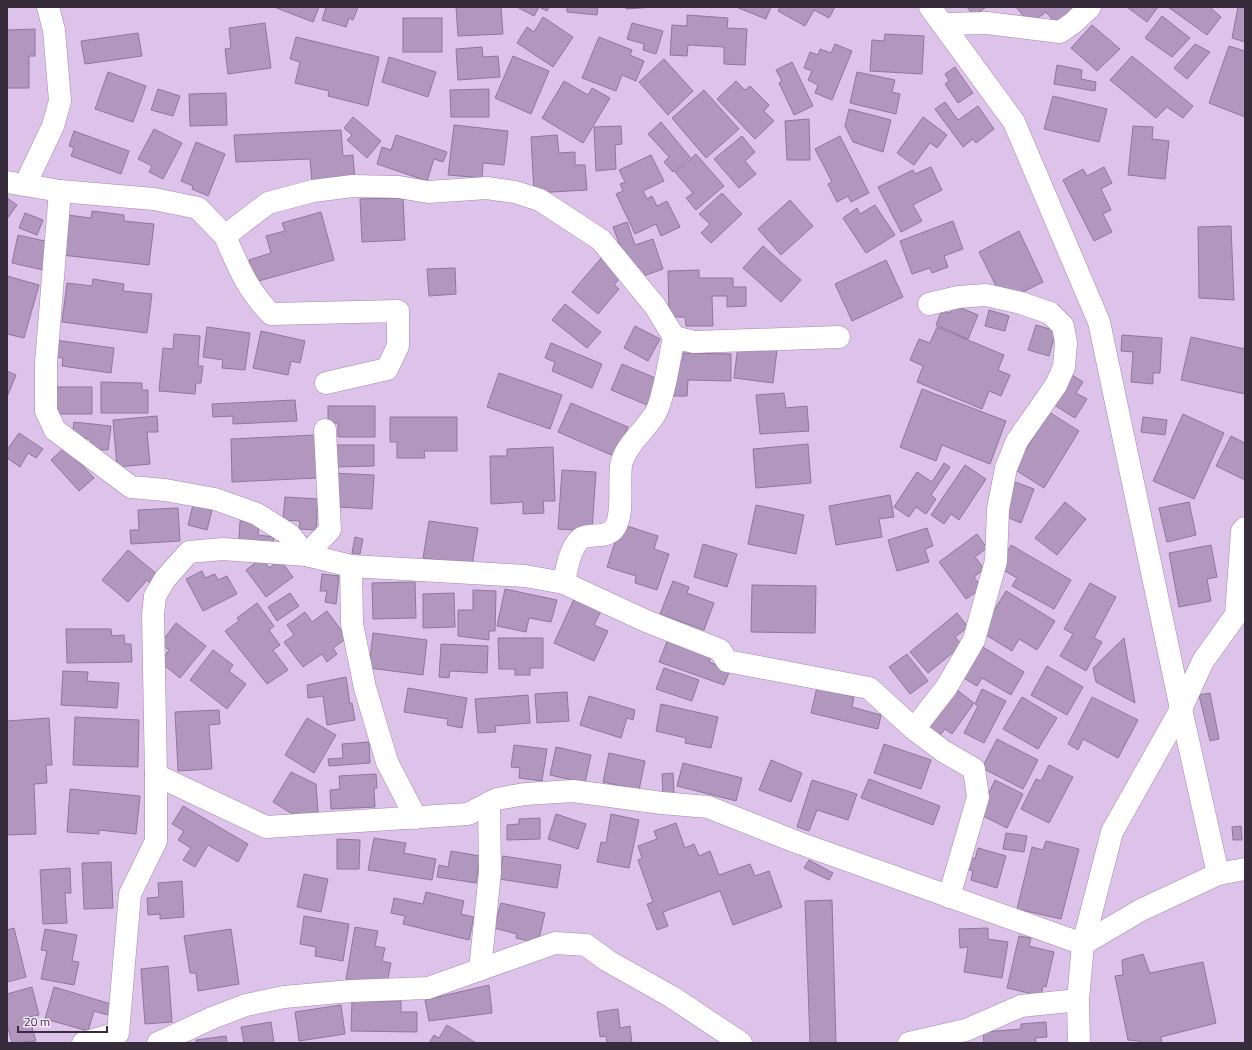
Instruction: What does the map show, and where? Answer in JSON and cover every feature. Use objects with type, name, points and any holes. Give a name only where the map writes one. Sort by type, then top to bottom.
[{"type":"street","points":[[48,7],[54,30],[60,101],[53,126],[16,183],[60,191],[154,199],[198,208],[225,236],[244,281],[254,297],[271,314],[398,311],[398,346],[387,369],[326,383]]},
{"type":"street","points":[[937,16],[1060,32],[1073,24],[1090,7]]},
{"type":"street","points":[[937,16],[1014,122],[1099,322],[1181,709],[1218,874]]},
{"type":"street","points":[[225,236],[268,203],[313,190],[353,186],[399,188],[428,192],[487,188],[515,192],[540,200],[601,240],[655,306],[674,337],[694,342],[838,337]]},
{"type":"street","points":[[60,191],[46,363],[46,411],[56,430],[131,487],[165,490],[215,499],[257,514],[290,535],[306,555]]},
{"type":"street","points":[[914,728],[946,688],[974,640],[996,561],[998,509],[1006,468],[1017,441],[1056,385],[1064,367],[1066,343],[1063,326],[1050,313],[1021,303],[986,295],[958,297],[929,304]]},
{"type":"street","points":[[564,583],[568,561],[576,544],[583,537],[600,536],[613,530],[619,517],[622,462],[630,447],[656,413],[674,337]]},
{"type":"street","points":[[306,555],[330,530],[326,430]]},
{"type":"street","points":[[1079,1043],[1078,1000],[1083,944],[1112,832],[1181,709],[1203,661],[1236,615],[1242,531],[1245,528]]},
{"type":"street","points":[[83,1043],[118,1033],[130,894],[156,841],[153,615],[155,596],[165,579],[189,552],[223,549],[306,555],[351,566],[525,576],[564,583],[646,622],[720,650],[727,661],[869,688],[914,728],[943,751],[974,769],[978,796],[949,897]]},
{"type":"street","points":[[351,566],[352,624],[365,688],[387,762],[416,818]]},
{"type":"street","points":[[156,775],[266,827],[468,814],[498,799],[526,794],[573,791],[662,803],[708,807],[799,843],[1083,944],[1142,910],[1218,874],[1245,869]]},
{"type":"street","points":[[480,970],[490,872],[490,803]]},
{"type":"street","points":[[158,1043],[212,1018],[246,1005],[291,996],[428,988],[556,943],[586,945],[608,961],[672,998],[741,1043]]},
{"type":"street","points":[[909,1043],[966,1030],[1021,1006],[1078,1000]]},
{"type":"building","points":[[274,7],[319,7],[313,22]]},
{"type":"building","points":[[326,7],[358,7],[353,20],[349,18],[346,27],[322,20]]},
{"type":"building","points":[[456,7],[501,7],[503,34],[458,36]]},
{"type":"building","points":[[517,7],[539,7],[534,16]]},
{"type":"building","points":[[539,7],[549,7],[547,11]]},
{"type":"building","points":[[567,7],[598,7],[597,15],[567,12]]},
{"type":"building","points":[[626,7],[655,7],[626,9]]},
{"type":"building","points":[[736,7],[771,7],[766,19]]},
{"type":"building","points":[[780,7],[835,7],[829,18],[814,10],[805,26],[778,11]]},
{"type":"building","points":[[967,7],[986,7],[974,16]]},
{"type":"building","points":[[1016,7],[1077,7],[1057,25],[1046,12],[1030,24]]},
{"type":"building","points":[[1127,7],[1158,7],[1147,22]]},
{"type":"building","points":[[1168,7],[1210,7],[1221,17],[1207,35]]},
{"type":"building","points":[[1238,7],[1245,7],[1245,42],[1232,38]]},
{"type":"building","points":[[687,15],[728,18],[727,28],[747,29],[745,65],[724,64],[724,47],[688,45],[687,56],[670,55],[672,25],[687,26]]},
{"type":"building","points":[[1162,16],[1190,38],[1172,57],[1145,38]]},
{"type":"building","points":[[543,17],[573,37],[553,67],[517,43],[527,27],[534,32]]},
{"type":"building","points":[[403,18],[442,18],[442,52],[403,52]]},
{"type":"building","points":[[265,23],[271,68],[228,74],[225,49],[231,48],[229,28]]},
{"type":"building","points":[[632,23],[663,31],[656,54],[643,50],[644,44],[627,39]]},
{"type":"building","points":[[1092,25],[1120,49],[1097,71],[1071,48]]},
{"type":"building","points":[[35,29],[35,56],[29,56],[29,88],[7,88],[7,30]]},
{"type":"building","points":[[138,33],[142,56],[85,64],[81,41]]},
{"type":"building","points":[[885,34],[924,36],[922,74],[870,71],[872,40],[884,41]]},
{"type":"building","points":[[296,37],[379,57],[368,106],[328,96],[329,91],[295,83],[300,62],[290,59]]},
{"type":"building","points":[[599,37],[632,50],[630,55],[644,61],[636,81],[622,75],[616,91],[582,78]]},
{"type":"building","points":[[835,44],[852,51],[832,100],[815,93],[818,85],[808,80],[812,71],[804,68],[810,52],[818,55],[820,49],[831,53]]},
{"type":"building","points":[[1195,44],[1210,52],[1187,79],[1174,68]]},
{"type":"building","points":[[1229,46],[1245,51],[1245,117],[1209,103]]},
{"type":"building","points":[[482,47],[483,57],[498,56],[500,77],[458,80],[456,49]]},
{"type":"building","points":[[513,56],[549,71],[531,114],[495,98]]},
{"type":"building","points":[[1132,56],[1193,106],[1183,118],[1167,107],[1156,118],[1110,80]]},
{"type":"building","points":[[389,57],[436,72],[428,97],[382,82]]},
{"type":"building","points":[[664,59],[693,91],[668,115],[639,82]]},
{"type":"building","points":[[792,62],[813,106],[794,115],[779,83],[782,81],[776,70]]},
{"type":"building","points":[[1057,65],[1082,70],[1081,79],[1096,82],[1095,91],[1054,84]]},
{"type":"building","points":[[955,67],[973,93],[958,103],[945,84],[949,81],[945,74]]},
{"type":"building","points":[[108,72],[146,86],[133,122],[95,109]]},
{"type":"building","points":[[857,72],[895,80],[892,92],[900,94],[896,114],[850,103]]},
{"type":"building","points":[[564,81],[588,95],[592,88],[610,98],[583,143],[542,118]]},
{"type":"building","points":[[736,81],[745,90],[750,86],[769,105],[764,111],[774,121],[755,139],[717,99]]},
{"type":"building","points":[[158,89],[180,96],[173,116],[151,110]]},
{"type":"building","points":[[489,89],[489,117],[451,117],[450,90]]},
{"type":"building","points":[[704,90],[739,129],[706,158],[672,118]]},
{"type":"building","points":[[226,93],[227,125],[190,126],[189,94]]},
{"type":"building","points":[[1053,96],[1107,109],[1099,142],[1044,129]]},
{"type":"building","points":[[945,102],[958,120],[978,106],[994,129],[976,143],[973,139],[963,147],[935,109]]},
{"type":"building","points":[[849,109],[891,120],[883,152],[853,142],[845,126]]},
{"type":"building","points":[[353,117],[381,141],[367,158],[347,140],[352,135],[344,128]]},
{"type":"building","points":[[923,117],[947,135],[937,148],[930,143],[914,165],[897,153]]},
{"type":"building","points":[[809,119],[810,160],[787,160],[785,121]]},
{"type":"building","points":[[661,122],[690,157],[673,172],[664,162],[669,157],[648,134]]},
{"type":"building","points":[[454,125],[508,131],[504,165],[483,163],[482,178],[448,175]]},
{"type":"building","points":[[621,126],[622,144],[615,145],[616,169],[596,171],[594,127]]},
{"type":"building","points":[[1133,126],[1153,127],[1152,139],[1169,141],[1165,179],[1128,175]]},
{"type":"building","points":[[154,129],[182,143],[163,179],[149,172],[152,166],[138,159]]},
{"type":"building","points":[[341,130],[343,156],[353,155],[355,181],[312,183],[310,159],[236,162],[234,135]]},
{"type":"building","points":[[74,131],[129,151],[121,174],[71,156],[74,148],[69,146]]},
{"type":"building","points":[[396,135],[447,152],[443,162],[434,159],[427,181],[377,164],[382,147],[391,150]]},
{"type":"building","points":[[557,135],[559,153],[575,152],[575,165],[585,165],[587,190],[534,193],[531,137]]},
{"type":"building","points":[[742,136],[755,152],[745,161],[756,174],[739,188],[714,159]]},
{"type":"building","points":[[840,136],[869,193],[851,202],[848,196],[837,202],[828,184],[832,182],[815,149]]},
{"type":"building","points":[[196,142],[225,154],[208,196],[192,189],[193,186],[181,181]]},
{"type":"building","points":[[696,154],[724,186],[696,210],[686,198],[693,193],[675,172]]},
{"type":"building","points":[[651,155],[664,181],[643,191],[647,199],[652,196],[657,206],[667,201],[680,227],[661,236],[656,224],[635,234],[616,194],[623,191],[620,184],[625,182],[619,170]]},
{"type":"building","points":[[931,167],[942,190],[913,205],[922,221],[901,232],[878,187],[913,170],[915,174]]},
{"type":"building","points":[[1104,167],[1112,183],[1101,189],[1111,210],[1103,214],[1112,232],[1094,241],[1063,180],[1083,169],[1087,176]]},
{"type":"building","points":[[722,193],[742,214],[711,243],[701,233],[710,224],[699,214]]},
{"type":"building","points":[[7,198],[17,205],[7,219]]},
{"type":"building","points":[[403,198],[405,240],[362,242],[360,199]]},
{"type":"building","points":[[790,200],[813,226],[781,255],[758,229]]},
{"type":"building","points":[[875,205],[895,235],[866,253],[843,218],[857,208],[860,214]]},
{"type":"building","points":[[92,211],[124,215],[124,221],[154,224],[149,265],[62,255],[67,215],[91,218]]},
{"type":"building","points":[[321,212],[334,260],[255,282],[249,260],[271,253],[266,236],[285,231],[282,223]]},
{"type":"building","points":[[25,213],[43,220],[37,235],[19,228]]},
{"type":"building","points":[[953,221],[963,249],[944,256],[948,267],[932,273],[930,268],[912,274],[900,241]]},
{"type":"building","points":[[627,222],[635,245],[653,239],[663,269],[638,278],[632,260],[626,262],[613,227]]},
{"type":"building","points":[[1231,226],[1234,300],[1199,298],[1198,227]]},
{"type":"building","points":[[1019,231],[1043,282],[1015,296],[1000,294],[979,252]]},
{"type":"building","points":[[18,235],[49,242],[43,270],[12,263]]},
{"type":"building","points":[[763,246],[801,280],[781,302],[743,268]]},
{"type":"building","points":[[602,257],[623,274],[614,285],[619,289],[598,314],[572,292]]},
{"type":"building","points":[[886,260],[903,297],[852,321],[835,284]]},
{"type":"building","points":[[455,268],[456,294],[429,296],[427,269]]},
{"type":"building","points":[[699,270],[699,278],[733,278],[733,287],[746,287],[746,306],[727,307],[727,296],[712,296],[713,326],[686,326],[685,317],[669,317],[668,271]]},
{"type":"building","points":[[7,276],[39,285],[24,338],[7,334]]},
{"type":"building","points":[[93,279],[124,284],[123,291],[152,294],[147,333],[62,322],[67,283],[92,286]]},
{"type":"building","points":[[565,304],[601,332],[587,348],[552,320]]},
{"type":"building","points":[[954,305],[978,315],[968,339],[936,325],[942,310],[950,313]]},
{"type":"building","points":[[989,310],[1009,316],[1005,331],[985,326]]},
{"type":"building","points":[[1036,325],[1056,331],[1049,356],[1028,350]]},
{"type":"building","points":[[635,326],[660,339],[648,361],[624,348]]},
{"type":"building","points":[[207,327],[250,333],[245,370],[222,368],[223,360],[203,357]]},
{"type":"building","points":[[937,327],[1004,355],[998,370],[1010,375],[1001,396],[989,391],[982,409],[917,382],[923,366],[910,360],[919,339],[930,343]]},
{"type":"building","points":[[261,331],[305,341],[300,363],[291,361],[288,375],[253,368]]},
{"type":"building","points":[[174,334],[200,336],[198,366],[203,366],[201,383],[196,383],[195,394],[159,391],[163,348],[173,349]]},
{"type":"building","points":[[1122,335],[1162,338],[1160,373],[1153,373],[1153,384],[1131,382],[1133,352],[1121,351]]},
{"type":"building","points":[[1191,337],[1245,349],[1245,394],[1181,380]]},
{"type":"building","points":[[55,340],[114,348],[111,373],[62,366],[63,358],[52,357]]},
{"type":"building","points":[[551,343],[602,364],[592,388],[552,371],[555,362],[545,358]]},
{"type":"building","points":[[738,345],[777,350],[773,383],[734,378]]},
{"type":"building","points":[[683,353],[731,354],[731,381],[688,380],[687,396],[672,396],[677,360],[683,360]]},
{"type":"building","points":[[622,364],[658,379],[647,405],[611,390]]},
{"type":"building","points":[[7,371],[16,375],[7,397]]},
{"type":"building","points":[[499,373],[562,395],[550,429],[487,407]]},
{"type":"building","points":[[1069,373],[1083,382],[1076,393],[1087,399],[1075,418],[1051,403]]},
{"type":"building","points":[[101,382],[142,383],[142,390],[148,390],[148,413],[101,413]]},
{"type":"building","points":[[52,387],[92,387],[92,414],[53,414]]},
{"type":"building","points":[[922,389],[1006,421],[990,464],[942,445],[936,461],[900,447]]},
{"type":"building","points":[[784,393],[786,408],[807,406],[809,431],[760,434],[756,395]]},
{"type":"building","points":[[295,400],[297,421],[233,424],[233,416],[213,417],[212,404]]},
{"type":"building","points":[[571,403],[628,427],[616,457],[558,432]]},
{"type":"building","points":[[328,406],[375,406],[375,437],[338,437],[338,423],[328,423]]},
{"type":"building","points":[[1049,412],[1079,431],[1044,488],[1014,469]]},
{"type":"building","points":[[1183,414],[1224,433],[1194,499],[1153,481]]},
{"type":"building","points":[[157,416],[158,432],[147,432],[150,464],[117,467],[113,420]]},
{"type":"building","points":[[390,417],[457,417],[457,451],[424,451],[425,458],[397,458],[397,442],[390,442]]},
{"type":"building","points":[[1143,417],[1167,420],[1165,435],[1141,432]]},
{"type":"building","points":[[74,422],[111,426],[108,450],[90,449],[91,439],[72,437]]},
{"type":"building","points":[[19,433],[43,449],[36,458],[28,453],[20,467],[7,458],[7,450]]},
{"type":"building","points":[[315,435],[317,478],[232,482],[231,439]]},
{"type":"building","points":[[1231,436],[1245,443],[1245,480],[1216,466]]},
{"type":"building","points":[[808,444],[811,483],[756,488],[753,449]]},
{"type":"building","points":[[335,445],[374,445],[374,466],[335,467]]},
{"type":"building","points":[[65,447],[94,478],[79,491],[51,460]]},
{"type":"building","points":[[553,447],[555,501],[543,501],[544,513],[523,514],[523,502],[491,504],[490,456],[507,456],[507,449]]},
{"type":"building","points":[[944,463],[950,467],[931,495],[936,499],[926,514],[916,507],[909,517],[894,507],[917,472],[932,482]]},
{"type":"building","points":[[965,465],[986,479],[959,520],[951,514],[944,524],[931,515]]},
{"type":"building","points":[[562,470],[596,472],[592,531],[558,529]]},
{"type":"building","points":[[331,473],[374,475],[372,509],[338,507],[339,487],[331,487]]},
{"type":"building","points":[[1015,482],[1034,489],[1021,523],[1002,515]]},
{"type":"building","points":[[890,495],[894,517],[879,519],[882,537],[836,545],[829,506]]},
{"type":"building","points":[[285,497],[318,499],[316,530],[299,529],[300,521],[283,520]]},
{"type":"building","points":[[1065,502],[1086,519],[1057,555],[1035,538]]},
{"type":"building","points":[[1189,502],[1196,535],[1167,542],[1159,508]]},
{"type":"building","points":[[193,505],[212,510],[207,530],[188,525]]},
{"type":"building","points":[[756,505],[804,515],[796,554],[748,544]]},
{"type":"building","points":[[178,508],[180,541],[131,544],[130,530],[139,530],[138,510]]},
{"type":"building","points":[[240,521],[259,522],[258,535],[274,537],[273,543],[239,539]]},
{"type":"building","points":[[429,521],[478,528],[472,565],[423,558]]},
{"type":"building","points":[[621,524],[658,536],[654,549],[669,554],[657,590],[635,583],[636,576],[607,567]]},
{"type":"building","points":[[927,528],[933,546],[925,549],[929,562],[897,571],[888,540]]},
{"type":"building","points":[[977,534],[987,548],[975,557],[984,569],[974,577],[982,588],[966,599],[939,562]]},
{"type":"building","points":[[355,537],[363,539],[360,554],[352,553]]},
{"type":"building","points":[[703,544],[737,554],[727,587],[694,577]]},
{"type":"building","points":[[1011,545],[1071,580],[1054,609],[1012,586],[1017,578],[998,567]]},
{"type":"building","points":[[1211,545],[1217,577],[1207,579],[1211,601],[1179,607],[1169,553]]},
{"type":"building","points":[[128,550],[158,575],[150,583],[147,580],[128,602],[102,580]]},
{"type":"building","points":[[262,558],[269,568],[280,560],[293,577],[266,597],[246,570]]},
{"type":"building","points":[[202,571],[205,578],[215,574],[218,580],[227,576],[237,594],[203,611],[186,579]]},
{"type":"building","points":[[322,574],[339,576],[336,604],[325,602],[327,591],[320,591]]},
{"type":"building","points":[[673,581],[689,587],[687,593],[714,603],[704,630],[660,614]]},
{"type":"building","points":[[415,582],[416,618],[373,619],[372,583]]},
{"type":"building","points":[[1090,583],[1116,597],[1094,638],[1102,642],[1086,671],[1060,656],[1073,634],[1064,629]]},
{"type":"building","points":[[752,585],[816,586],[815,633],[751,632]]},
{"type":"building","points":[[505,589],[557,600],[551,622],[529,618],[526,632],[497,626]]},
{"type":"building","points":[[473,590],[496,591],[495,631],[489,631],[489,640],[458,636],[458,610],[473,610]]},
{"type":"building","points":[[1006,591],[1055,621],[1037,650],[1019,639],[1012,651],[981,632]]},
{"type":"building","points":[[290,593],[299,606],[277,621],[268,607]]},
{"type":"building","points":[[454,593],[455,627],[423,628],[423,594]]},
{"type":"building","points":[[574,599],[601,611],[594,625],[608,631],[594,661],[554,643]]},
{"type":"building","points":[[257,603],[274,626],[269,630],[280,645],[273,650],[288,670],[267,684],[225,631],[239,621],[237,618]]},
{"type":"building","points":[[327,611],[347,638],[333,648],[337,654],[327,662],[322,654],[303,667],[284,642],[294,635],[287,625],[305,612],[312,622]]},
{"type":"building","points":[[957,613],[968,627],[955,637],[962,645],[928,673],[910,652]]},
{"type":"building","points":[[176,623],[206,646],[180,678],[160,662],[169,650],[160,644]]},
{"type":"building","points":[[66,629],[111,629],[112,636],[124,635],[125,644],[131,644],[132,662],[67,663]]},
{"type":"building","points":[[373,633],[427,640],[423,675],[369,668]]},
{"type":"building","points":[[498,638],[543,638],[543,668],[530,668],[530,675],[515,675],[515,669],[499,669]]},
{"type":"building","points":[[1124,638],[1135,703],[1096,682],[1093,668]]},
{"type":"building","points":[[668,639],[712,654],[709,662],[730,670],[724,685],[659,662]]},
{"type":"building","points":[[441,644],[488,646],[487,673],[450,671],[449,678],[439,677]]},
{"type":"building","points":[[981,646],[1024,672],[1011,695],[982,678],[977,686],[962,677]]},
{"type":"building","points":[[213,650],[233,665],[229,671],[246,684],[227,709],[190,680]]},
{"type":"building","points":[[907,654],[928,681],[910,694],[889,667]]},
{"type":"building","points":[[1047,666],[1083,687],[1067,715],[1031,695]]},
{"type":"building","points":[[664,668],[699,680],[692,701],[656,689]]},
{"type":"building","points":[[63,671],[88,672],[87,681],[119,683],[117,708],[61,705]]},
{"type":"building","points":[[346,677],[350,704],[352,703],[355,720],[327,725],[323,696],[308,698],[307,685]]},
{"type":"building","points":[[817,687],[854,697],[852,707],[881,715],[878,729],[811,713]]},
{"type":"building","points":[[953,687],[974,703],[952,734],[945,729],[939,737],[924,727]]},
{"type":"building","points":[[408,688],[467,698],[462,728],[447,725],[448,719],[404,712]]},
{"type":"building","points":[[982,689],[1006,701],[984,743],[964,733],[978,706],[975,704]]},
{"type":"building","points":[[567,692],[569,721],[537,723],[535,694]]},
{"type":"building","points":[[1210,693],[1219,739],[1210,741],[1199,695]]},
{"type":"building","points":[[528,695],[530,723],[495,726],[496,732],[478,733],[475,699]]},
{"type":"building","points":[[589,696],[635,710],[633,720],[627,718],[621,738],[580,725]]},
{"type":"building","points":[[1022,697],[1057,718],[1038,749],[1003,729]]},
{"type":"building","points":[[1092,697],[1138,720],[1118,758],[1083,739],[1078,750],[1068,744]]},
{"type":"building","points":[[661,704],[718,717],[711,748],[685,743],[686,738],[656,731]]},
{"type":"building","points":[[219,710],[220,724],[209,725],[212,769],[178,771],[175,712]]},
{"type":"building","points":[[75,717],[139,720],[138,767],[73,765]]},
{"type":"building","points":[[49,718],[52,765],[46,765],[47,783],[34,784],[36,834],[7,835],[7,721]]},
{"type":"building","points":[[307,718],[336,735],[314,773],[285,755]]},
{"type":"building","points":[[997,739],[1038,760],[1023,789],[982,768]]},
{"type":"building","points":[[369,742],[370,763],[329,766],[328,759],[343,758],[342,744]]},
{"type":"building","points":[[884,744],[931,760],[921,789],[874,773]]},
{"type":"building","points":[[514,745],[547,749],[542,781],[519,778],[520,768],[511,767]]},
{"type":"building","points":[[556,747],[591,755],[585,783],[550,775]]},
{"type":"building","points":[[609,753],[645,761],[639,790],[603,782]]},
{"type":"building","points":[[771,760],[802,773],[791,802],[759,790]]},
{"type":"building","points":[[683,763],[742,778],[736,801],[677,786]]},
{"type":"building","points":[[1049,765],[1073,777],[1049,823],[1021,809],[1036,779],[1041,781]]},
{"type":"building","points":[[291,772],[316,784],[318,812],[297,817],[273,802]]},
{"type":"building","points":[[673,773],[674,794],[663,795],[662,774]]},
{"type":"building","points":[[376,774],[377,788],[374,788],[375,807],[331,809],[330,790],[340,789],[339,776]]},
{"type":"building","points":[[869,779],[940,806],[933,825],[861,798]]},
{"type":"building","points":[[812,780],[857,794],[848,820],[817,810],[809,831],[797,827]]},
{"type":"building","points":[[995,780],[1023,794],[1007,828],[979,814]]},
{"type":"building","points":[[70,789],[140,796],[136,834],[99,830],[99,834],[67,832]]},
{"type":"building","points":[[183,806],[248,844],[238,862],[208,845],[195,867],[183,860],[191,848],[178,840],[184,831],[172,824]]},
{"type":"building","points":[[556,814],[586,824],[578,849],[548,839]]},
{"type":"building","points":[[611,814],[639,820],[629,868],[597,862],[601,842],[606,843]]},
{"type":"building","points":[[540,818],[540,839],[507,840],[507,825],[519,824],[519,819]]},
{"type":"building","points":[[676,823],[685,848],[694,844],[699,856],[710,851],[719,875],[750,864],[755,876],[769,871],[782,907],[733,925],[720,891],[663,912],[668,926],[657,930],[647,904],[653,902],[638,860],[642,858],[638,846],[657,839],[654,831]]},
{"type":"building","points":[[1241,826],[1242,840],[1233,840],[1232,827]]},
{"type":"building","points":[[1006,833],[1027,836],[1024,852],[1003,849]]},
{"type":"building","points":[[374,838],[406,843],[404,853],[436,859],[432,880],[368,870]]},
{"type":"building","points":[[337,839],[360,840],[359,869],[337,869]]},
{"type":"building","points":[[1046,841],[1079,849],[1061,919],[1017,909],[1032,847],[1043,850]]},
{"type":"building","points":[[978,848],[1006,856],[997,888],[971,880],[973,871],[967,869],[970,857],[975,859]]},
{"type":"building","points":[[451,851],[480,856],[476,883],[437,877],[439,865],[448,867]]},
{"type":"building","points":[[503,856],[561,865],[557,888],[499,879]]},
{"type":"building","points":[[809,860],[833,873],[829,880],[804,868]]},
{"type":"building","points":[[111,862],[113,908],[84,909],[82,863]]},
{"type":"building","points":[[70,868],[71,893],[65,893],[67,923],[43,924],[40,870]]},
{"type":"building","points":[[304,874],[328,879],[321,912],[297,907]]},
{"type":"building","points":[[182,881],[184,917],[160,919],[160,914],[148,915],[147,898],[159,897],[158,883]]},
{"type":"building","points":[[426,892],[464,901],[461,914],[474,917],[469,940],[403,924],[405,916],[391,913],[394,898],[423,904]]},
{"type":"building","points":[[832,900],[836,1043],[810,1043],[805,901]]},
{"type":"building","points":[[501,903],[545,913],[538,943],[516,938],[517,934],[494,928]]},
{"type":"building","points":[[304,916],[349,924],[343,961],[315,956],[316,947],[300,944]]},
{"type":"building","points":[[355,927],[378,931],[375,946],[385,948],[382,961],[391,963],[387,983],[362,979],[361,982],[346,979]]},
{"type":"building","points":[[14,928],[26,977],[7,982],[7,930]]},
{"type":"building","points":[[988,928],[988,939],[1008,942],[1002,978],[964,972],[968,947],[960,948],[959,929]]},
{"type":"building","points":[[45,929],[77,935],[72,961],[79,962],[74,985],[41,979],[47,951],[41,950]]},
{"type":"building","points":[[231,929],[239,984],[198,991],[196,973],[190,973],[184,936]]},
{"type":"building","points":[[1019,936],[1031,938],[1029,946],[1054,952],[1046,987],[1043,986],[1041,996],[1007,988]]},
{"type":"building","points":[[1143,954],[1150,973],[1203,962],[1216,1023],[1161,1037],[1162,1043],[1140,1043],[1140,1041],[1128,1040],[1115,976],[1123,975],[1122,960]]},
{"type":"building","points":[[168,966],[172,1022],[145,1024],[141,969]]},
{"type":"building","points":[[489,985],[492,1013],[429,1021],[425,1000]]},
{"type":"building","points":[[32,987],[39,1015],[29,1017],[36,1041],[12,1043],[7,1024],[7,994]]},
{"type":"building","points":[[54,987],[111,1004],[108,1015],[94,1011],[88,1031],[45,1019]]},
{"type":"building","points":[[352,1001],[401,1001],[401,1012],[417,1012],[417,1032],[351,1031]]},
{"type":"building","points":[[341,1005],[345,1034],[299,1041],[295,1012]]},
{"type":"building","points":[[618,1009],[620,1028],[630,1026],[632,1043],[607,1043],[606,1036],[600,1037],[597,1012]]},
{"type":"building","points":[[271,1022],[274,1043],[244,1043],[241,1027]]},
{"type":"building","points":[[1046,1022],[1047,1037],[1035,1038],[1036,1043],[984,1043],[983,1032],[1021,1029],[1021,1024]]},
{"type":"building","points":[[447,1025],[476,1043],[429,1043],[434,1035],[439,1038]]},
{"type":"building","points":[[226,1036],[227,1043],[197,1043],[196,1040]]}]
